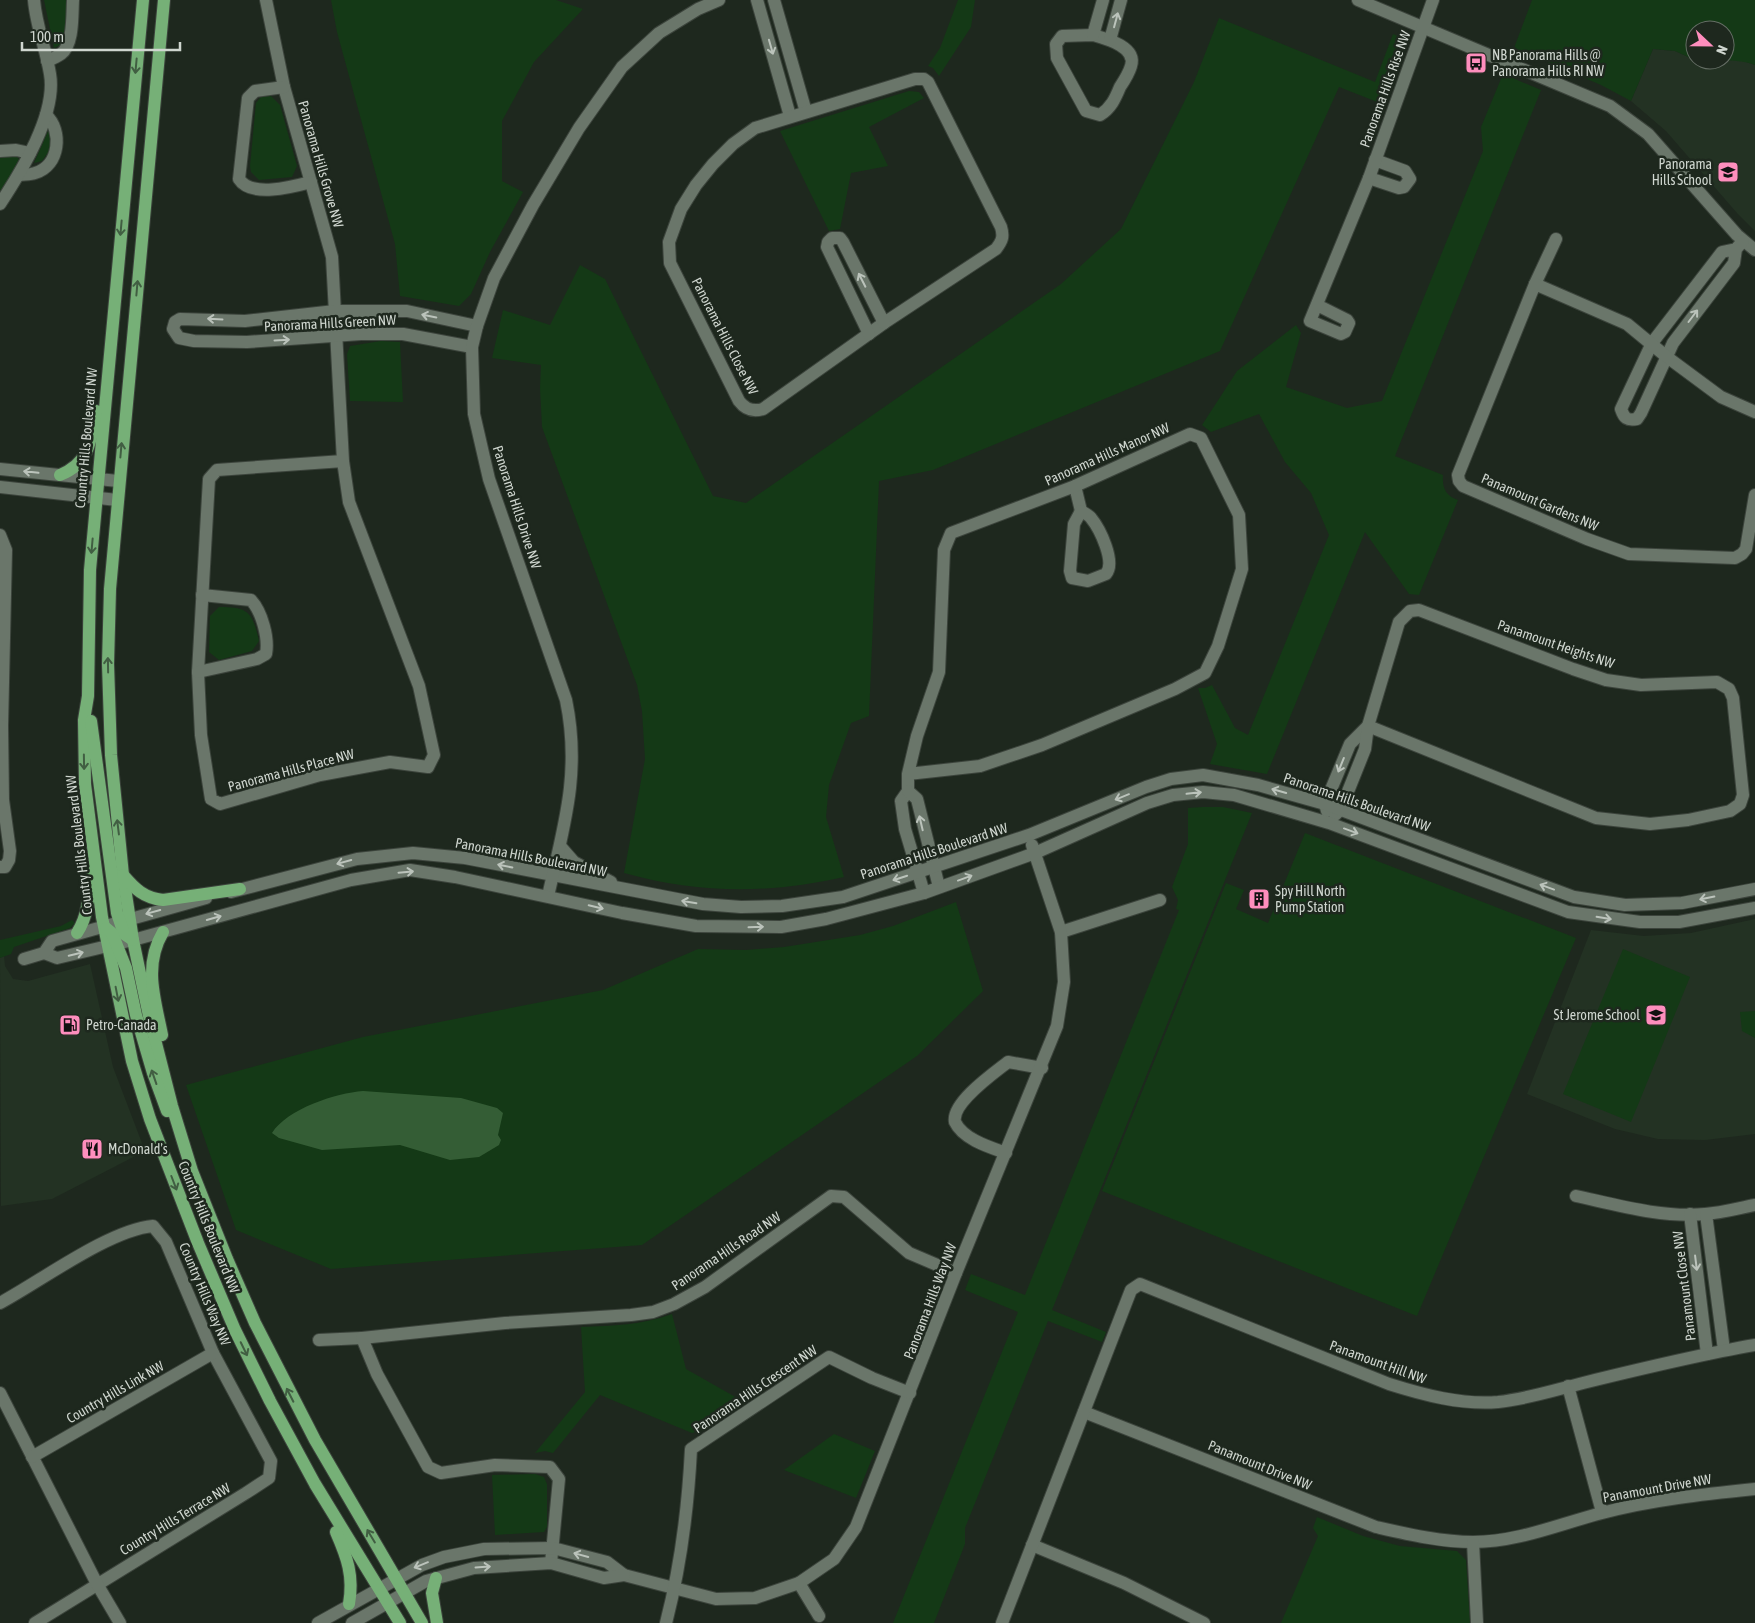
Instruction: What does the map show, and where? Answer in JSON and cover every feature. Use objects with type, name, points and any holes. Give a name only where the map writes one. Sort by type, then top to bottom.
[{"type":"main road","name":"Country Hills Boulevard NW","points":[[104,927],[85,790],[84,720],[88,696],[87,631],[97,479],[143,0]]},
{"type":"main road","points":[[133,940],[124,934],[123,875],[111,755],[108,664],[110,589],[116,500],[164,0]]},
{"type":"main road","points":[[60,475],[75,468],[83,460],[89,445],[111,338]]},
{"type":"main road","points":[[88,696],[109,865],[125,921]]},
{"type":"main road","points":[[77,933],[84,919],[89,886],[85,790]]},
{"type":"main road","points":[[123,875],[142,895],[153,899],[163,900],[240,889]]},
{"type":"main road","points":[[104,927],[110,930],[112,945],[126,968],[136,1015],[152,1073],[192,1171]]},
{"type":"main road","points":[[164,932],[154,949],[152,972],[166,1058],[166,1077]]},
{"type":"main road","name":"Country Hills Boulevard NW","points":[[133,940],[149,1016],[172,1106],[192,1171],[226,1260],[276,1366],[315,1440],[422,1623]]},
{"type":"main road","name":"Country Hills Boulevard NW","points":[[112,945],[132,1062],[150,1119],[194,1234],[235,1330],[270,1401],[315,1484],[400,1623]]},
{"type":"main road","points":[[315,1484],[348,1560],[352,1579],[349,1604]]},
{"type":"main road","points":[[436,1578],[432,1593],[437,1623]]},
{"type":"street","points":[[0,204],[19,175],[46,115],[51,81],[38,28],[34,0]]},
{"type":"street","points":[[47,61],[61,54],[66,49],[70,38],[73,0]]},
{"type":"street","name":"Panorama Hills Grove NW","points":[[266,0],[284,88],[332,257],[337,337]]},
{"type":"street","name":"Panorama Hills Drive NW","points":[[548,896],[560,846],[574,767],[572,728],[566,700],[489,479],[474,414],[472,347],[476,326],[494,278],[533,205],[579,128],[622,67],[659,33],[698,9],[719,0]]},
{"type":"street","points":[[757,0],[790,116]]},
{"type":"street","points":[[774,0],[806,112]]},
{"type":"street","points":[[1093,35],[1103,0]]},
{"type":"street","points":[[1110,40],[1121,0]]},
{"type":"street","points":[[1358,0],[1610,106],[1648,134],[1739,245],[1755,250]]},
{"type":"street","name":"Panorama Hills Rise NW","points":[[1317,305],[1376,160],[1433,0]]},
{"type":"street","points":[[1093,35],[1110,40],[1128,51],[1132,58],[1131,66],[1109,109],[1100,115],[1086,111],[1057,58],[1056,44],[1062,36],[1093,35]]},
{"type":"street","name":"Panorama Hills Close NW","points":[[915,79],[924,79],[928,82],[1001,227],[1003,236],[996,249],[869,334],[763,409],[750,410],[740,401],[670,263],[669,242],[681,209],[696,185],[713,164],[733,144],[756,128],[790,116],[915,79]]},
{"type":"street","points":[[284,88],[255,91],[248,98],[240,179],[244,186],[253,190],[291,187],[311,182]]},
{"type":"street","points":[[19,175],[36,174],[52,159],[58,136],[54,123],[46,115]]},
{"type":"street","points":[[0,151],[16,150],[30,153]]},
{"type":"street","name":"Panorama Hills Rise NW","points":[[1369,178],[1399,188],[1408,184],[1410,179],[1405,171],[1376,160]]},
{"type":"street","points":[[869,334],[827,247],[828,242],[832,238],[842,240],[884,324]]},
{"type":"street","points":[[1556,239],[1536,284],[1628,324],[1667,357],[1721,397],[1755,412]]},
{"type":"street","points":[[1739,245],[1734,263],[1673,343],[1642,414],[1637,419],[1630,420],[1624,417],[1621,409],[1652,343],[1722,252],[1739,245]]},
{"type":"street","name":"Panamount Gardens NW","points":[[1536,284],[1458,475],[1459,481],[1464,486],[1587,539],[1629,554],[1735,558],[1742,554],[1746,548],[1755,495]]},
{"type":"street","name":"Panorama Hills Green NW","points":[[472,347],[403,334],[247,342],[185,341],[175,334],[173,329],[175,322],[180,319],[245,321],[335,311],[407,311],[476,326]]},
{"type":"street","name":"Panorama Hills Green NW","points":[[245,321],[247,342]]},
{"type":"street","name":"Panorama Hills Place NW","points":[[337,337],[343,461],[350,502],[419,686],[434,755],[428,766],[390,762],[320,775],[220,804],[211,799],[201,735],[198,672],[209,479],[217,470],[343,461]]},
{"type":"street","name":"Panorama Hills Manor NW","points":[[908,774],[980,766],[1024,751],[1175,689],[1205,673],[1218,646],[1242,569],[1239,515],[1201,438],[1190,434],[1075,486],[951,533],[944,550],[939,672],[917,736],[908,774],[908,791],[901,801],[905,829],[924,893]]},
{"type":"street","points":[[0,470],[118,481]]},
{"type":"street","points":[[1075,486],[1081,511],[1091,518],[1110,556],[1111,563],[1106,574],[1088,581],[1072,578],[1070,571],[1074,524],[1081,511]]},
{"type":"street","points":[[0,487],[116,500]]},
{"type":"street","points":[[0,535],[6,550],[1,726],[3,800],[10,851],[9,860],[5,866],[0,868]]},
{"type":"street","points":[[198,672],[257,659],[266,654],[268,643],[256,606],[251,600],[202,595]]},
{"type":"street","name":"Panamount Heights NW","points":[[1329,823],[1341,809],[1364,749],[1368,726],[1399,622],[1410,611],[1419,610],[1606,680],[1641,685],[1717,682],[1730,688],[1733,698],[1743,795],[1740,804],[1730,811],[1688,820],[1650,824],[1596,818],[1368,726]]},
{"type":"street","name":"Panamount Heights NW","points":[[1325,804],[1350,744],[1368,726]]},
{"type":"street","name":"Panorama Hills Boulevard NW","points":[[1755,889],[1682,903],[1625,905],[1574,897],[1341,809],[1258,785],[1203,775],[1171,779],[1146,787],[1029,835],[843,897],[782,906],[741,907],[703,904],[465,858],[413,853],[357,859],[77,933],[52,941],[44,953],[58,958],[164,932],[351,880],[410,870],[696,926],[740,928],[781,926],[826,919],[924,893],[1035,853],[1147,803],[1173,795],[1203,792],[1234,795],[1329,823],[1568,912],[1640,922],[1679,922],[1755,908]]},
{"type":"street","name":"Panorama Hills Manor NW","points":[[908,791],[916,799],[939,887]]},
{"type":"street","points":[[1325,804],[1329,823]]},
{"type":"street","name":"Panorama Hills Way NW","points":[[318,1623],[422,1565],[444,1557],[484,1549],[554,1548],[607,1562],[624,1575],[716,1599],[754,1598],[799,1583],[834,1559],[856,1528],[956,1273],[1042,1068],[1057,1026],[1064,982],[1061,932],[1029,835]]},
{"type":"street","points":[[560,846],[574,862],[587,871],[629,890]]},
{"type":"street","points":[[1061,932],[1160,900]]},
{"type":"street","points":[[24,959],[44,953]]},
{"type":"street","points":[[1006,1153],[990,1148],[960,1130],[955,1122],[956,1110],[965,1098],[1008,1062],[1042,1068]]},
{"type":"street","name":"Panorama Hills Road NW","points":[[318,1340],[362,1338],[505,1323],[631,1316],[653,1312],[674,1304],[705,1287],[831,1196],[844,1198],[908,1253],[956,1273]]},
{"type":"street","points":[[1576,1196],[1636,1209],[1690,1214],[1706,1214],[1755,1205]]},
{"type":"street","name":"Panamount Close NW","points":[[1690,1214],[1707,1354]]},
{"type":"street","points":[[1706,1214],[1724,1350]]},
{"type":"street","name":"Country Hills Way NW","points":[[0,1303],[104,1243],[136,1228],[153,1226],[166,1242],[213,1353],[271,1461],[269,1478]]},
{"type":"street","name":"Panamount Hill NW","points":[[1084,1412],[1131,1290],[1140,1284],[1389,1384],[1429,1396],[1462,1401],[1496,1402],[1528,1397],[1724,1350],[1755,1345]]},
{"type":"street","points":[[362,1338],[376,1374],[428,1467],[441,1472],[495,1465],[550,1467],[559,1478],[554,1548],[551,1563]]},
{"type":"street","name":"Country Hills Link NW","points":[[32,1457],[213,1353]]},
{"type":"street","name":"Panorama Hills Crescent NW","points":[[675,1589],[687,1519],[692,1449],[829,1357],[872,1378],[910,1392]]},
{"type":"street","points":[[1568,1386],[1602,1512]]},
{"type":"street","points":[[0,1393],[97,1584],[120,1623]]},
{"type":"street","points":[[1002,1623],[1084,1412]]},
{"type":"street","name":"Panamount Drive NW","points":[[1084,1412],[1376,1527],[1420,1536],[1473,1542],[1540,1532],[1602,1512],[1755,1488]]},
{"type":"street","name":"Country Hills Terrace NW","points":[[35,1623],[269,1478]]},
{"type":"street","points":[[1473,1542],[1477,1623]]},
{"type":"street","points":[[1032,1545],[1124,1583],[1204,1623]]},
{"type":"street","name":"Panorama Hills Way NW","points":[[352,1623],[387,1602],[436,1578],[474,1568],[551,1563],[604,1578],[624,1575]]},
{"type":"street","points":[[799,1583],[819,1616]]},
{"type":"street","points":[[666,1623],[675,1589]]},
{"type":"shaded area","points":[[44,0],[69,0],[66,30],[61,45],[54,48]]},
{"type":"shaded area","points":[[331,0],[556,0],[583,9],[534,62],[502,121],[502,181],[523,192],[490,252],[471,294],[459,306],[400,296],[395,244],[337,32]]},
{"type":"shaded area","points":[[958,0],[975,0],[971,27],[939,76],[933,68],[928,66],[940,48]]},
{"type":"shaded area","points":[[1532,0],[1755,0],[1755,65],[1735,61],[1735,20],[1685,20],[1685,56],[1675,51],[1653,49],[1631,101],[1601,85],[1514,48]]},
{"type":"shaded area","points":[[1219,18],[1375,82],[1393,34],[1400,37],[1406,46],[1385,105],[1339,87],[1220,351],[933,470],[879,481],[869,716],[851,723],[829,785],[826,817],[844,877],[789,887],[734,889],[679,885],[624,873],[645,759],[642,711],[637,685],[542,427],[541,365],[492,358],[503,310],[550,325],[580,265],[605,279],[713,496],[746,503],[1061,284],[1121,229],[1194,82]]},
{"type":"shaded area","name":"Panorama Hills School","points":[[1653,49],[1675,51],[1685,56],[1685,70],[1735,70],[1735,59],[1737,59],[1755,65],[1755,231],[1666,131],[1631,101]]},
{"type":"shaded area","points":[[1503,74],[1541,90],[1395,456],[1443,475],[1443,484],[1446,491],[1450,496],[1458,500],[1419,595],[1409,594],[1365,532],[1267,774],[1210,764],[1217,744],[1198,688],[1212,685],[1235,728],[1248,735],[1329,535],[1311,493],[1285,462],[1259,414],[1211,432],[1202,425],[1237,371],[1296,325],[1301,333],[1286,387],[1347,408],[1382,401],[1483,151],[1481,127]]},
{"type":"shaded area","points":[[909,91],[919,92],[924,98],[869,127],[888,166],[851,173],[840,229],[829,231],[780,131]]},
{"type":"shaded area","points":[[271,96],[280,105],[297,166],[292,177],[259,180],[251,172],[250,166],[256,103],[261,97]]},
{"type":"shaded area","points":[[48,131],[52,132],[50,150],[42,161],[34,163]]},
{"type":"shaded area","points":[[0,156],[16,156],[19,159],[5,186],[0,191]]},
{"type":"shaded area","points":[[381,341],[400,342],[403,402],[350,401],[347,354],[350,346]]},
{"type":"shaded area","points":[[219,607],[237,608],[243,610],[251,617],[259,641],[252,651],[219,660],[209,652],[210,616]]},
{"type":"shaded area","points":[[1223,807],[1252,813],[1052,1310],[1106,1332],[1102,1342],[1048,1321],[965,1528],[965,1544],[934,1623],[893,1623],[1018,1312],[965,1290],[971,1274],[1025,1295],[1179,910],[1176,909],[1178,900],[1172,887],[1188,844],[1188,808]]},
{"type":"shaded area","points":[[1305,833],[1576,938],[1417,1316],[1102,1191],[1226,883],[1244,890],[1236,909],[1268,923]]},
{"type":"shaded area","points":[[956,902],[983,991],[917,1056],[642,1245],[331,1269],[236,1230],[186,1085],[363,1037],[603,990],[698,949],[746,950],[784,947],[860,935],[893,926]]},
{"type":"shaded area","name":"St Jerome School","points":[[1755,919],[1755,1134],[1705,1140],[1658,1139],[1615,1129],[1527,1094],[1591,930],[1644,936],[1691,933]]},
{"type":"shaded area","points":[[72,920],[75,923],[70,928],[14,947],[11,954],[0,958],[0,940],[61,926]]},
{"type":"shaded area","points":[[1623,949],[1690,977],[1631,1122],[1563,1094]]},
{"type":"shaded area","points":[[4,956],[5,966],[13,979],[28,981],[90,964],[113,1067],[145,1151],[52,1199],[1,1206],[0,958]]},
{"type":"shaded area","points":[[1755,1011],[1755,1038],[1742,1031],[1740,1012]]},
{"type":"shaded area","points":[[363,1091],[461,1098],[497,1108],[503,1113],[498,1135],[501,1140],[499,1145],[479,1157],[450,1160],[400,1145],[322,1150],[279,1138],[272,1133],[279,1124],[313,1104],[340,1095]]},
{"type":"shaded area","points":[[672,1314],[686,1369],[746,1403],[706,1429],[692,1433],[600,1395],[553,1453],[545,1451],[535,1453],[585,1392],[581,1327],[638,1323]]},
{"type":"shaded area","points":[[834,1434],[875,1451],[856,1498],[784,1470]]},
{"type":"shaded area","points":[[535,1474],[544,1477],[547,1484],[547,1527],[544,1532],[495,1535],[492,1475]]},
{"type":"shaded area","points":[[1317,1517],[1363,1536],[1400,1546],[1457,1551],[1466,1560],[1470,1623],[1281,1623],[1318,1536],[1313,1528]]},
{"type":"place","name":"NB Panorama Hills @ Panorama Hills RI NW","points":[[1476,63]]},
{"type":"place","name":"Panorama Hills School","points":[[1728,172]]},
{"type":"place","name":"Spy Hill North Pump Station","points":[[1259,899]]},
{"type":"place","name":"St Jerome School","points":[[1656,1015]]},
{"type":"place","name":"Petro-Canada","points":[[70,1025]]},
{"type":"place","name":"McDonald's","points":[[92,1149]]}]
